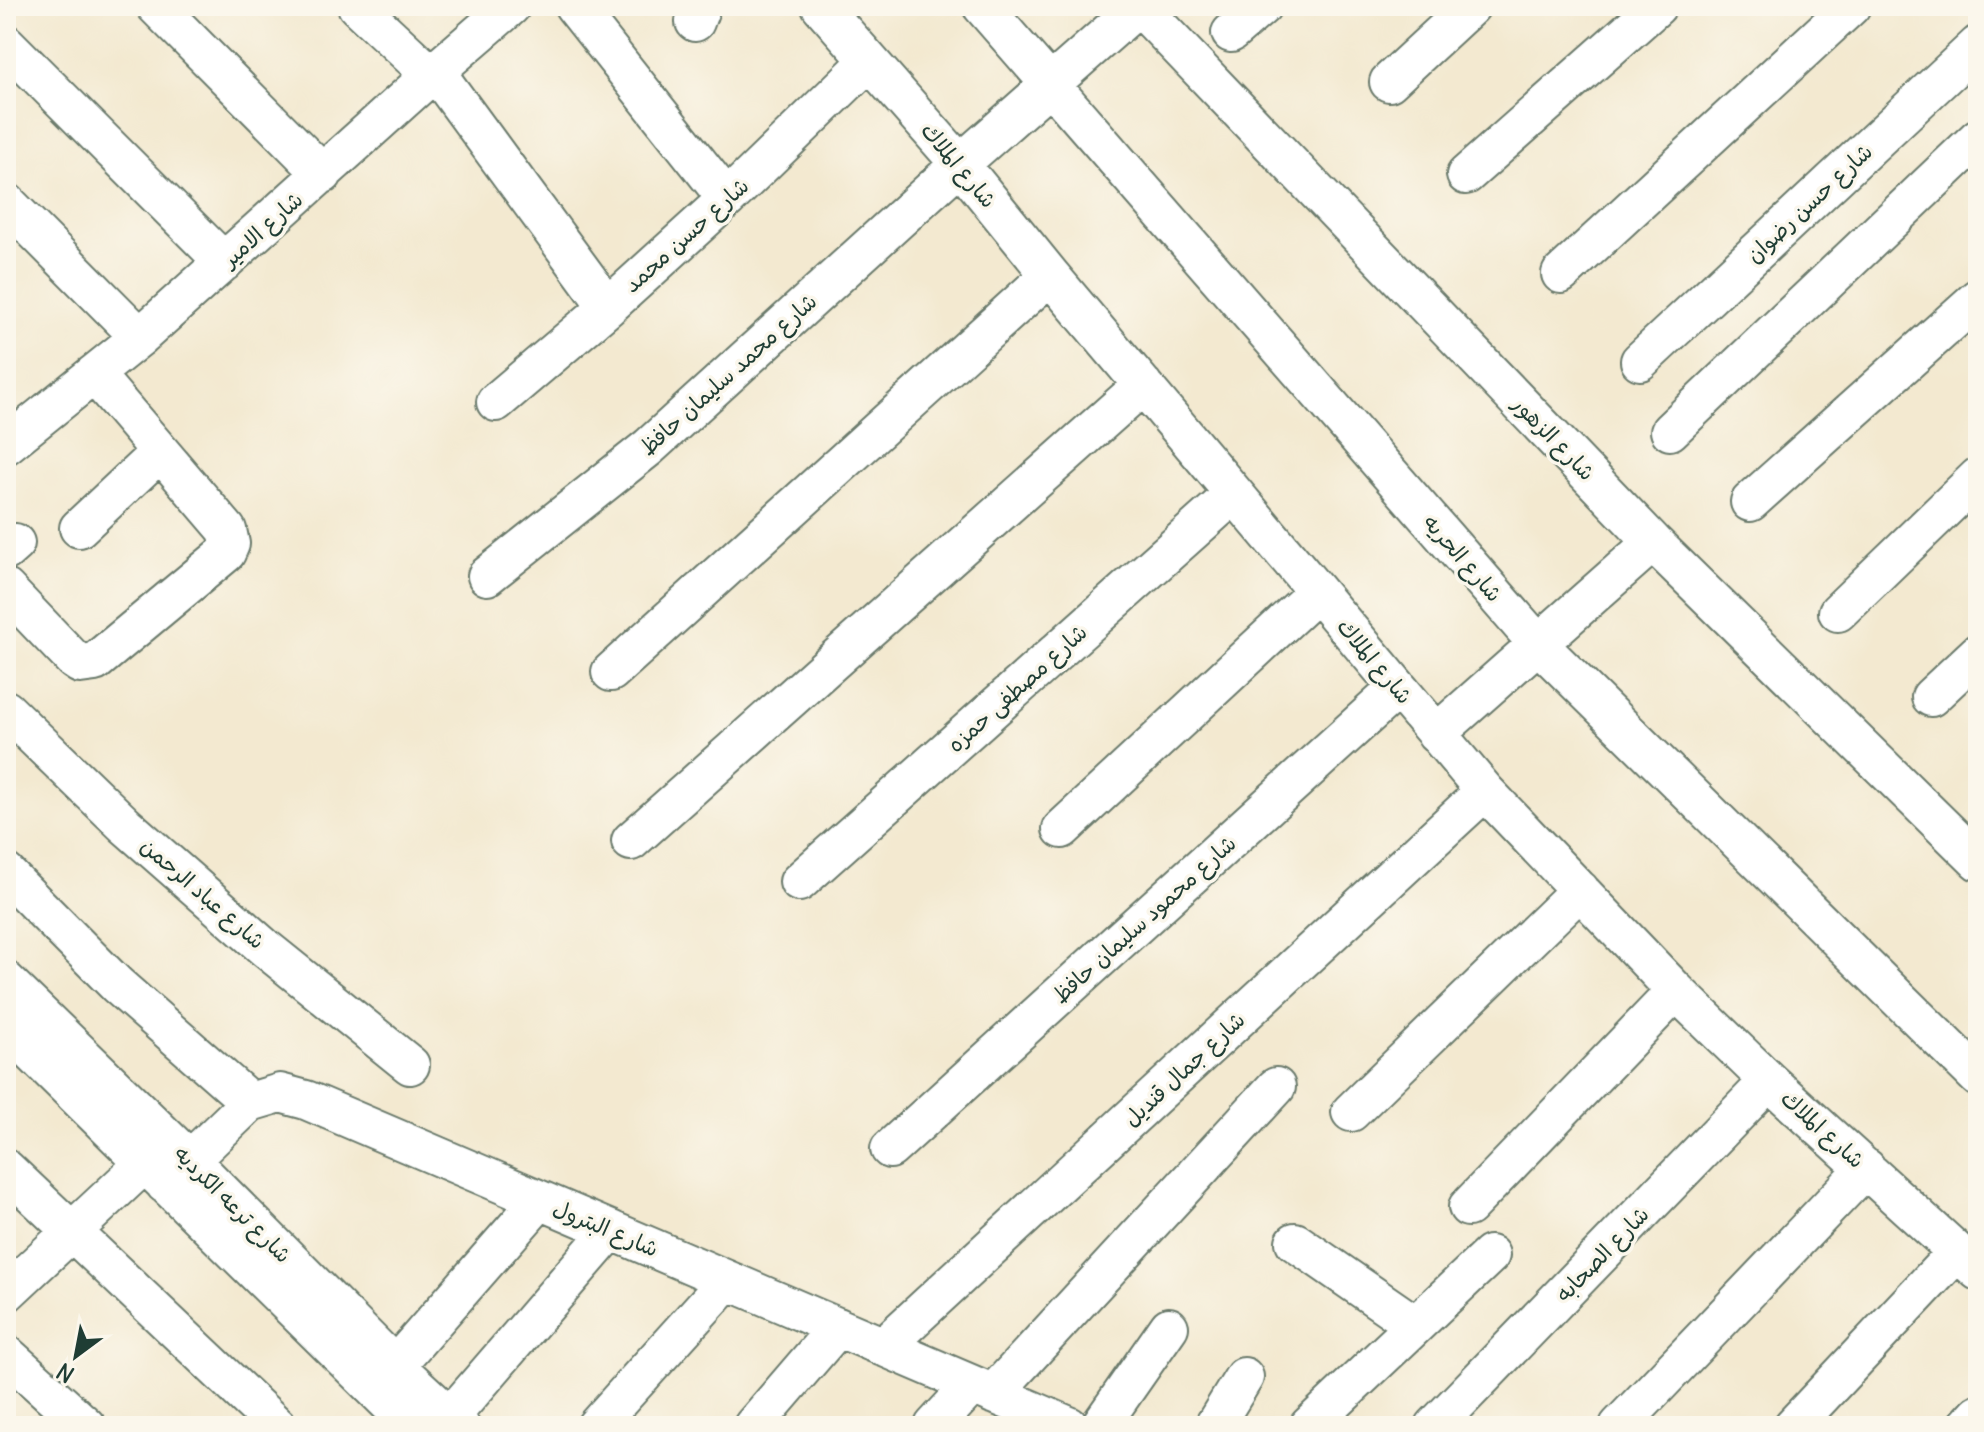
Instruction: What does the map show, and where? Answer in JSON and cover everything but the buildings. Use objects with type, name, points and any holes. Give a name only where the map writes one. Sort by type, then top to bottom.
[{"type":"street","points":[[156,6],[323,174]]},
{"type":"street","points":[[357,6],[433,73],[608,307]]},
{"type":"street","name":"شارع الامير","points":[[6,445],[140,337],[511,6]]},
{"type":"street","points":[[574,6],[727,199]]},
{"type":"street","name":"شارع الملاك","points":[[821,6],[960,164],[1485,791],[1676,991],[1769,1081],[1968,1261]]},
{"type":"street","name":"شارع الحريه","points":[[982,6],[1538,644],[1978,1077]]},
{"type":"street","name":"شارع محمد سليمان حافظ","points":[[487,576],[649,447],[1139,6]]},
{"type":"street","name":"شارع الزهور","points":[[1139,6],[1653,542],[1978,861]]},
{"type":"street","points":[[1231,33],[1262,6]]},
{"type":"street","points":[[1389,82],[1471,6]]},
{"type":"street","points":[[1466,175],[1657,6]]},
{"type":"street","points":[[1561,274],[1851,6]]},
{"type":"street","points":[[6,44],[224,262]]},
{"type":"street","name":"شارع حسن رضوان","points":[[1640,361],[1978,45]]},
{"type":"street","name":"شارع حسن محمد","points":[[496,402],[608,307],[727,199],[869,61]]},
{"type":"street","points":[[1670,431],[1978,138]]},
{"type":"street","points":[[6,202],[140,337]]},
{"type":"street","points":[[611,672],[1050,275]]},
{"type":"street","points":[[1750,502],[1978,298]]},
{"type":"street","points":[[6,589],[74,660],[87,664],[95,662],[226,553],[230,544],[227,530],[94,374]]},
{"type":"street","points":[[631,841],[1143,385]]},
{"type":"street","points":[[79,528],[160,452]]},
{"type":"street","points":[[1838,612],[1978,477]]},
{"type":"street","name":"شارع مصطفى حمزه","points":[[799,882],[1234,494]]},
{"type":"street","points":[[1436,734],[1653,542]]},
{"type":"street","points":[[1062,829],[1317,592]]},
{"type":"street","points":[[1931,697],[1978,653]]},
{"type":"street","name":"شارع محمود سليمان حافظ","points":[[890,1149],[1398,688]]},
{"type":"street","name":"شارع عباد الرحمن","points":[[6,710],[125,825],[253,938],[410,1065]]},
{"type":"street","name":"شارع جمال قنديل","points":[[883,1347],[1485,791]]},
{"type":"street","points":[[6,873],[117,985],[250,1102],[166,1169],[72,1232],[6,1293]]},
{"type":"street","points":[[1351,1112],[1580,890]]},
{"type":"street","name":"شارع ترعه الكرديه","points":[[6,981],[166,1169]]},
{"type":"street","points":[[1468,1207],[1676,991]]},
{"type":"street","name":"شارع ترعه الكرديه","points":[[6,1027],[166,1169],[385,1376],[455,1422]]},
{"type":"street","name":"شارع الصحابه","points":[[1435,1426],[1769,1081]]},
{"type":"street","points":[[934,1426],[982,1389],[1276,1087]]},
{"type":"street","name":"شارع البترول","points":[[250,1102],[280,1093],[306,1100],[1069,1426]]},
{"type":"street","points":[[1619,1426],[1866,1168]]},
{"type":"street","points":[[6,1169],[277,1426]]},
{"type":"street","points":[[385,1376],[540,1200]]},
{"type":"street","points":[[455,1422],[611,1230]]},
{"type":"street","points":[[1295,1242],[1415,1325]]},
{"type":"street","points":[[1309,1426],[1490,1255]]},
{"type":"street","points":[[1793,1426],[1968,1261]]},
{"type":"street","points":[[596,1426],[727,1281]]},
{"type":"street","points":[[753,1426],[838,1327]]},
{"type":"street","points":[[1100,1426],[1169,1327]]},
{"type":"street","points":[[6,1354],[86,1426]]},
{"type":"street","name":"شارع ترعه الكرديه","points":[[385,1376],[412,1426]]},
{"type":"street","points":[[1214,1426],[1244,1377]]},
{"type":"street","points":[[1967,1426],[1978,1414]]}]
